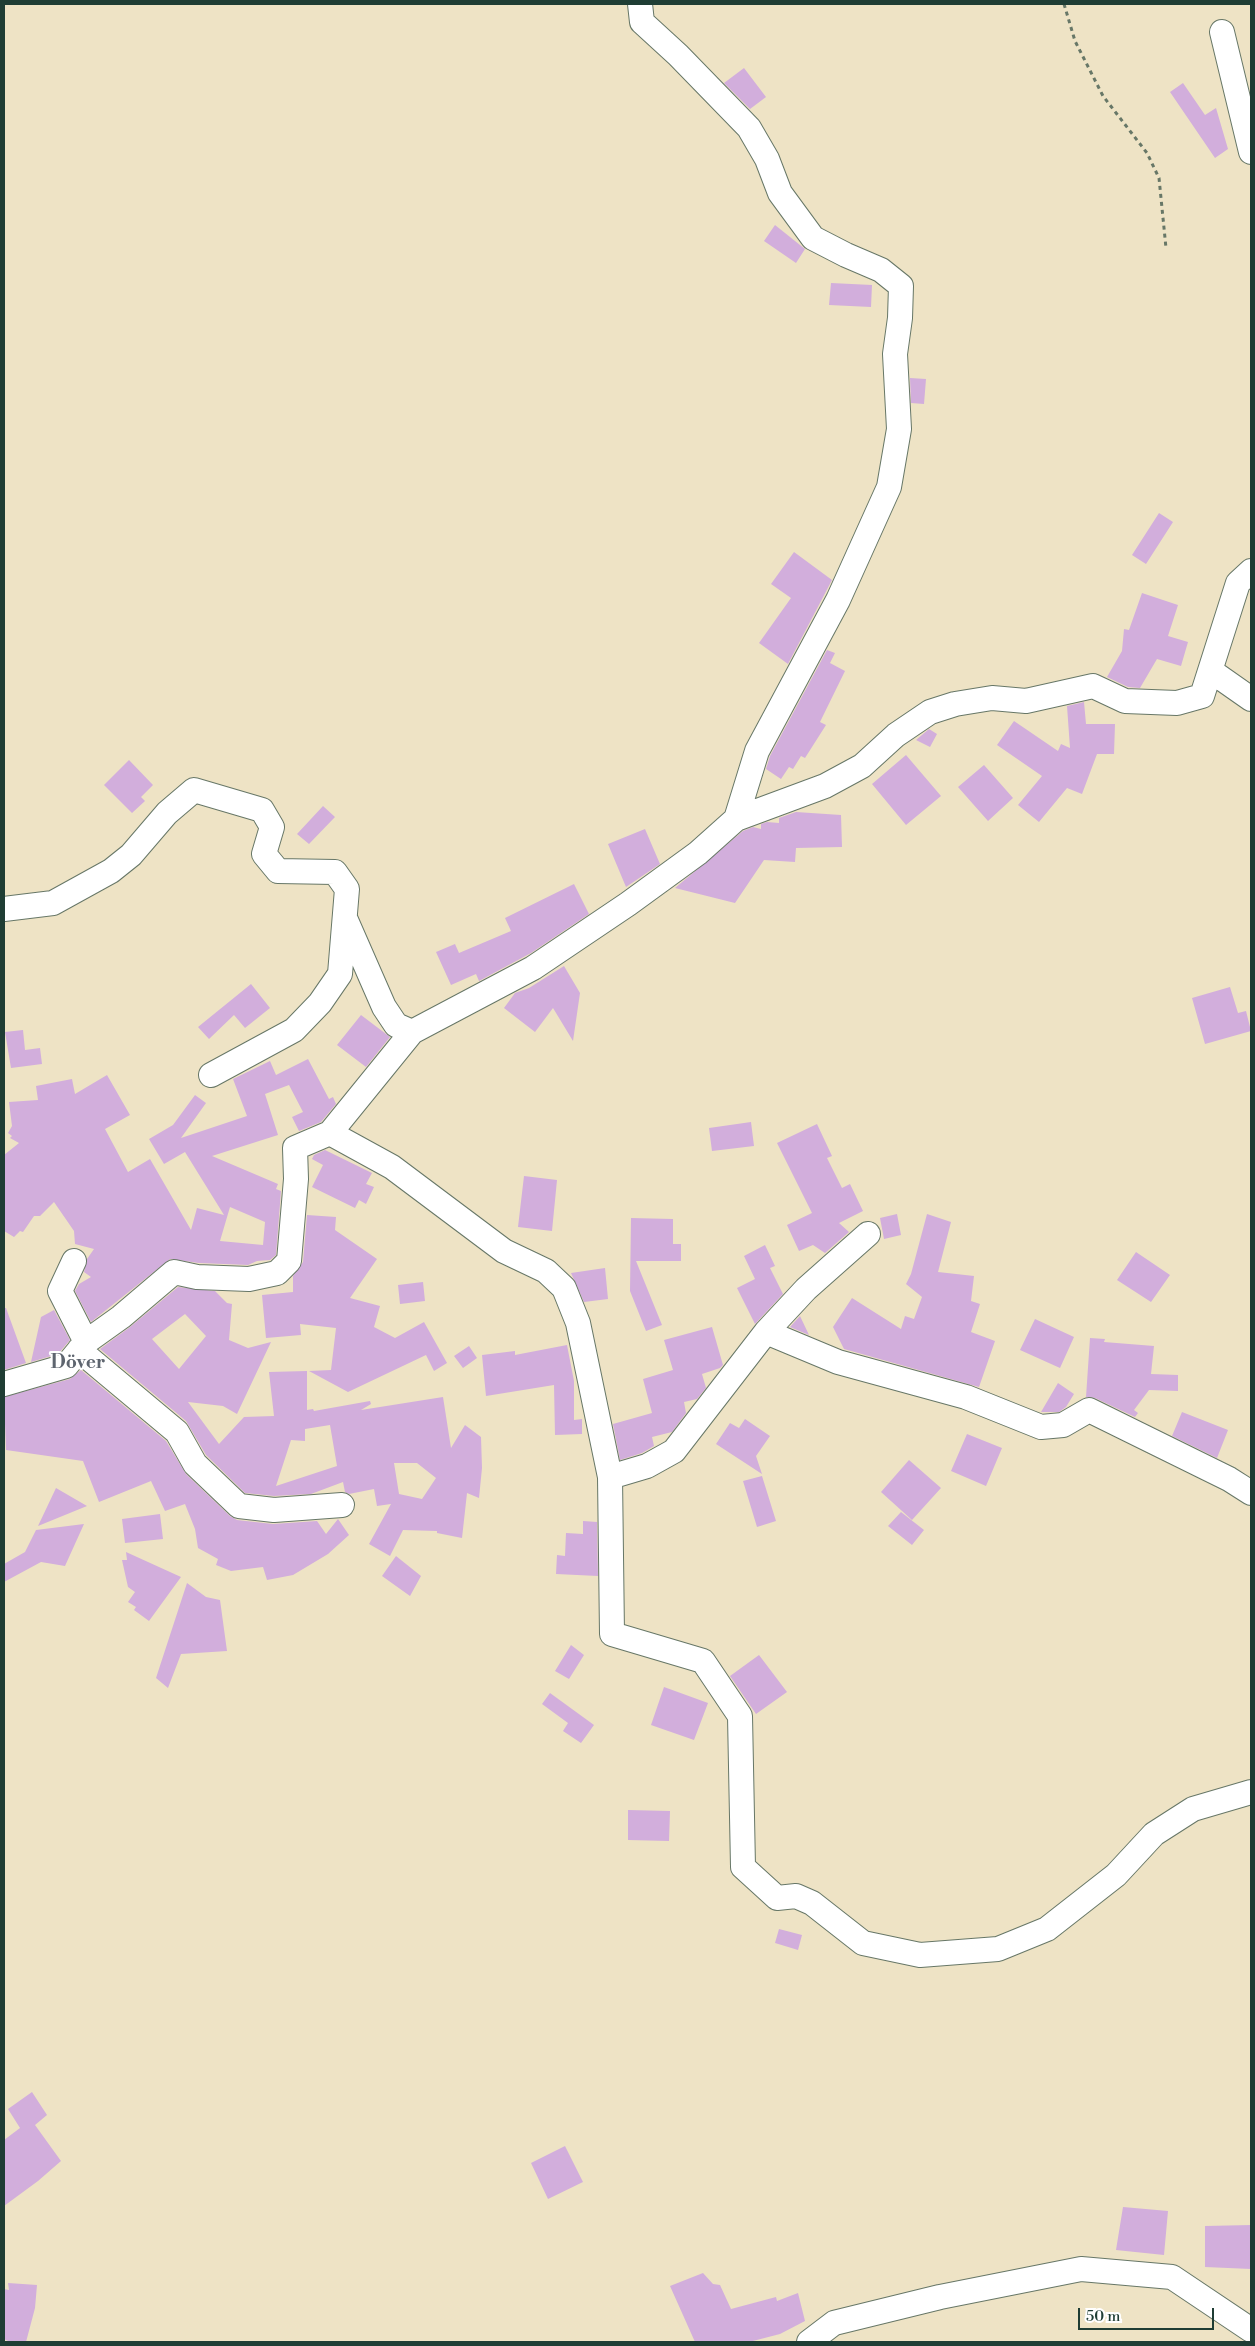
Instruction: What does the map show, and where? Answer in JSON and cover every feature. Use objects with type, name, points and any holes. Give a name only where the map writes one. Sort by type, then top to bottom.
[{"type":"street","points":[[640,4],[642,22],[678,55],[749,128],[767,159],[780,193],[813,238],[881,270],[901,286],[900,318],[895,354],[898,429],[888,487],[838,600],[757,751],[736,819]]},
{"type":"street","points":[[1222,32],[1251,152]]},
{"type":"street","points":[[4,1384],[66,1366],[83,1346],[174,1272],[197,1277],[249,1278],[277,1273],[289,1261],[296,1179],[295,1148],[330,1133],[412,1032],[533,968],[698,853],[736,819],[825,786],[862,766],[896,735],[930,712],[955,704],[992,698],[1026,701],[1093,686],[1125,701],[1177,703],[1202,696],[1238,583],[1251,571]]},
{"type":"street","points":[[1211,671],[1251,699]]},
{"type":"street","points":[[4,909],[53,903],[111,871],[131,855],[167,813],[194,790],[262,810],[272,827],[264,854],[278,871],[335,872],[347,889],[340,974],[320,1003],[294,1030],[211,1075]]},
{"type":"street","points":[[344,916],[384,1007],[396,1026],[412,1032]]},
{"type":"street","points":[[330,1133],[392,1167],[504,1251],[546,1271],[564,1288],[578,1323],[610,1476],[612,1634],[703,1661],[740,1716],[743,1867],[777,1898],[796,1896],[812,1903],[863,1943],[920,1955],[998,1949],[1047,1929],[1116,1876],[1154,1834],[1193,1809],[1251,1792]]},
{"type":"street","points":[[610,1476],[647,1466],[674,1451],[766,1332],[806,1289],[868,1234]]},
{"type":"street","points":[[74,1261],[60,1290],[83,1346],[177,1432],[195,1464],[239,1506],[274,1510],[342,1505]]},
{"type":"street","points":[[766,1332],[838,1362],[966,1396],[1041,1426],[1063,1425],[1090,1410],[1229,1479],[1251,1493]]},
{"type":"street","points":[[809,2342],[834,2323],[940,2297],[1081,2270],[1172,2277],[1251,2330]]},
{"type":"path","points":[[1064,4],[1076,41],[1103,96],[1147,154],[1159,178],[1166,248]]},
{"type":"building","points":[[744,68],[766,97],[750,109],[724,83]]},
{"type":"building","points":[[1183,83],[1205,115],[1216,108],[1228,149],[1215,158],[1170,92]]},
{"type":"building","points":[[775,225],[805,249],[796,263],[764,241]]},
{"type":"building","points":[[831,283],[872,285],[871,307],[829,305]]},
{"type":"building","points":[[910,378],[926,379],[924,404],[911,403]]},
{"type":"building","points":[[1159,513],[1173,522],[1146,564],[1132,555]]},
{"type":"building","points":[[794,552],[832,580],[788,664],[759,643],[791,598],[771,584]]},
{"type":"building","points":[[1142,593],[1178,605],[1168,636],[1188,642],[1181,666],[1157,659],[1140,688],[1128,687],[1107,677],[1122,651],[1124,629],[1129,630]]},
{"type":"building","points":[[827,650],[835,653],[830,663],[845,671],[820,722],[826,725],[805,758],[801,756],[793,769],[789,767],[781,779],[766,769],[770,756]]},
{"type":"building","points":[[1084,702],[1086,724],[1115,724],[1114,754],[1097,754],[1082,794],[1067,788],[1039,822],[1018,805],[1042,776],[997,745],[1014,721],[1058,751],[1061,744],[1070,748],[1067,706]]},
{"type":"building","points":[[929,729],[937,734],[930,747],[916,740]]},
{"type":"building","points":[[906,755],[941,796],[906,825],[872,784]]},
{"type":"building","points":[[129,760],[153,785],[141,797],[145,801],[132,813],[104,785]]},
{"type":"building","points":[[984,765],[1013,798],[988,821],[958,787]]},
{"type":"building","points":[[323,806],[335,817],[309,844],[297,834]]},
{"type":"building","points":[[796,812],[841,815],[842,847],[796,848],[795,862],[764,860],[735,903],[675,888],[743,831],[753,827],[761,829],[761,824],[767,822],[779,823],[779,818]]},
{"type":"building","points":[[645,829],[660,864],[626,887],[608,844]]},
{"type":"building","points":[[574,884],[589,914],[531,953],[479,981],[476,974],[451,985],[436,952],[455,944],[459,953],[511,931],[505,918]]},
{"type":"building","points":[[564,966],[580,993],[573,1041],[553,1008],[535,1032],[504,1008],[515,993],[529,988]]},
{"type":"building","points":[[251,984],[270,1008],[245,1028],[234,1015],[209,1039],[198,1027]]},
{"type":"building","points":[[1230,987],[1238,1013],[1246,1011],[1251,1031],[1205,1044],[1192,998]]},
{"type":"building","points":[[361,1015],[390,1037],[366,1067],[337,1045]]},
{"type":"building","points":[[23,1030],[25,1050],[40,1048],[42,1064],[11,1068],[5,1032]]},
{"type":"building","points":[[308,1059],[329,1099],[333,1097],[336,1104],[321,1122],[299,1131],[292,1117],[303,1112],[289,1085],[265,1094],[278,1135],[212,1156],[278,1184],[276,1189],[281,1191],[276,1255],[270,1260],[257,1261],[248,1265],[199,1263],[170,1259],[91,1322],[75,1291],[79,1284],[91,1277],[84,1272],[87,1259],[94,1249],[75,1244],[74,1231],[54,1202],[40,1216],[34,1216],[23,1232],[20,1231],[14,1237],[4,1231],[4,1155],[19,1143],[10,1138],[12,1136],[8,1133],[12,1126],[9,1102],[38,1100],[36,1086],[72,1079],[75,1094],[107,1075],[130,1115],[105,1129],[128,1172],[150,1159],[191,1230],[197,1208],[224,1215],[185,1152],[164,1164],[149,1139],[173,1125],[195,1095],[206,1103],[181,1138],[247,1116],[233,1079],[270,1061],[276,1075]],"holes":[[[230,1207],[265,1222],[263,1245],[220,1241]]]},
{"type":"building","points":[[751,1122],[754,1146],[712,1151],[709,1128]]},
{"type":"building","points":[[817,1124],[832,1156],[827,1158],[842,1188],[850,1184],[863,1211],[839,1223],[849,1232],[825,1253],[813,1245],[799,1251],[787,1225],[812,1213],[777,1143]]},
{"type":"building","points":[[325,1150],[372,1173],[366,1184],[374,1187],[366,1204],[359,1200],[355,1208],[312,1187],[323,1165],[312,1159],[314,1155]]},
{"type":"building","points":[[524,1176],[557,1180],[552,1231],[518,1227]]},
{"type":"building","points":[[897,1214],[901,1235],[884,1239],[880,1218]]},
{"type":"building","points":[[927,1214],[951,1222],[938,1272],[974,1276],[971,1301],[980,1304],[971,1332],[995,1341],[979,1387],[844,1349],[833,1327],[852,1298],[901,1329],[905,1316],[914,1319],[922,1297],[906,1284],[911,1274]]},
{"type":"building","points":[[307,1215],[336,1217],[335,1230],[377,1259],[350,1298],[380,1306],[374,1327],[395,1338],[424,1322],[447,1363],[434,1371],[426,1355],[348,1392],[309,1371],[331,1370],[336,1328],[300,1324],[301,1335],[266,1338],[262,1295],[293,1292],[293,1276],[303,1262]]},
{"type":"building","points":[[631,1218],[673,1219],[673,1244],[681,1244],[681,1261],[636,1261],[662,1325],[646,1331],[630,1291]]},
{"type":"building","points":[[765,1245],[775,1266],[770,1268],[783,1294],[755,1324],[737,1288],[755,1279],[744,1256]]},
{"type":"building","points":[[1136,1252],[1170,1275],[1151,1302],[1117,1280]]},
{"type":"building","points":[[605,1268],[608,1299],[584,1302],[571,1273]]},
{"type":"building","points":[[423,1282],[425,1301],[400,1304],[398,1285]]},
{"type":"building","points":[[178,1287],[215,1291],[227,1303],[232,1304],[229,1340],[248,1348],[271,1342],[237,1414],[223,1406],[188,1402],[219,1444],[244,1417],[274,1416],[269,1372],[307,1371],[307,1410],[313,1409],[314,1411],[370,1401],[371,1404],[361,1410],[443,1397],[451,1448],[465,1425],[481,1437],[482,1468],[479,1498],[467,1493],[462,1538],[437,1533],[437,1531],[403,1530],[390,1556],[369,1544],[391,1504],[377,1506],[374,1489],[349,1494],[345,1492],[343,1482],[311,1494],[274,1496],[245,1493],[206,1455],[186,1421],[100,1349]],"holes":[[[185,1314],[206,1336],[179,1369],[152,1339]],[[330,1425],[337,1466],[276,1486],[291,1440],[305,1441],[305,1429]],[[394,1463],[417,1463],[436,1478],[422,1499],[399,1494]]]},
{"type":"building","points":[[4,1308],[6,1308],[26,1363],[4,1370]]},
{"type":"building","points":[[54,1310],[70,1340],[58,1354],[31,1362],[41,1317]]},
{"type":"building","points":[[800,1316],[809,1335],[790,1327]]},
{"type":"building","points":[[1035,1319],[1074,1337],[1060,1368],[1020,1350]]},
{"type":"building","points":[[712,1327],[723,1365],[720,1368],[702,1374],[706,1388],[697,1399],[684,1402],[686,1413],[672,1432],[652,1437],[654,1446],[642,1453],[620,1460],[613,1424],[652,1413],[643,1379],[673,1370],[664,1340]]},
{"type":"building","points":[[1090,1338],[1105,1339],[1104,1342],[1154,1346],[1151,1374],[1178,1375],[1178,1391],[1149,1390],[1134,1410],[1138,1413],[1135,1417],[1095,1398],[1086,1397]]},
{"type":"building","points":[[567,1345],[574,1381],[574,1420],[582,1419],[582,1434],[555,1435],[554,1385],[486,1396],[482,1355],[515,1351],[515,1355]]},
{"type":"building","points":[[469,1346],[477,1358],[463,1368],[454,1356]]},
{"type":"building","points":[[81,1370],[166,1441],[186,1474],[230,1516],[237,1520],[273,1524],[317,1521],[326,1534],[338,1519],[349,1535],[328,1554],[293,1575],[267,1580],[263,1567],[231,1571],[216,1565],[218,1559],[198,1548],[195,1529],[185,1504],[165,1511],[151,1481],[99,1502],[83,1461],[6,1450],[4,1397],[70,1379]]},
{"type":"building","points":[[1058,1383],[1074,1394],[1066,1407],[1059,1412],[1041,1412]]},
{"type":"building","points":[[1182,1412],[1228,1430],[1217,1458],[1172,1436]]},
{"type":"building","points":[[745,1419],[770,1436],[756,1456],[762,1474],[716,1444],[730,1423],[739,1428]]},
{"type":"building","points":[[967,1434],[1002,1448],[986,1486],[951,1471]]},
{"type":"building","points":[[909,1460],[941,1488],[912,1520],[881,1492]]},
{"type":"building","points":[[762,1476],[776,1521],[757,1527],[743,1481]]},
{"type":"building","points":[[56,1488],[87,1506],[38,1526]]},
{"type":"building","points":[[901,1512],[924,1530],[912,1545],[888,1526]]},
{"type":"building","points":[[160,1514],[163,1539],[125,1543],[122,1519]]},
{"type":"building","points":[[583,1521],[597,1522],[598,1576],[556,1574],[557,1555],[565,1556],[566,1533],[583,1534]]},
{"type":"building","points":[[84,1524],[65,1566],[41,1562],[4,1582],[4,1564],[25,1552],[36,1530]]},
{"type":"building","points":[[126,1552],[181,1577],[149,1621],[134,1610],[136,1607],[128,1602],[135,1592],[128,1587],[122,1560],[127,1560]]},
{"type":"building","points":[[396,1556],[421,1576],[410,1596],[382,1576]]},
{"type":"building","points":[[187,1583],[206,1597],[220,1600],[227,1651],[181,1654],[168,1688],[156,1678]]},
{"type":"building","points":[[571,1645],[584,1655],[569,1679],[555,1671]]},
{"type":"building","points":[[759,1655],[787,1692],[756,1714],[730,1676]]},
{"type":"building","points":[[664,1687],[708,1703],[694,1740],[651,1725]]},
{"type":"building","points":[[550,1693],[594,1725],[581,1743],[563,1731],[568,1723],[542,1704]]},
{"type":"building","points":[[628,1810],[670,1811],[669,1841],[628,1840]]},
{"type":"building","points":[[779,1929],[802,1935],[798,1950],[775,1943]]},
{"type":"building","points":[[32,2092],[47,2115],[35,2125],[61,2161],[4,2206],[4,2140],[20,2128],[8,2109]]},
{"type":"building","points":[[565,2146],[583,2182],[548,2199],[531,2163]]},
{"type":"building","points":[[1123,2207],[1168,2211],[1164,2255],[1116,2250]]},
{"type":"building","points":[[1251,2225],[1251,2269],[1205,2267],[1205,2226]]},
{"type":"building","points":[[703,2273],[713,2284],[720,2285],[731,2309],[776,2297],[777,2301],[798,2293],[805,2321],[780,2334],[749,2342],[695,2342],[670,2286]]},
{"type":"building","points":[[8,2283],[37,2285],[35,2308],[26,2342],[10,2342],[4,2339],[4,2289],[9,2290]]},
{"type":"district","name":"Döver","points":[[78,1363]]}]
